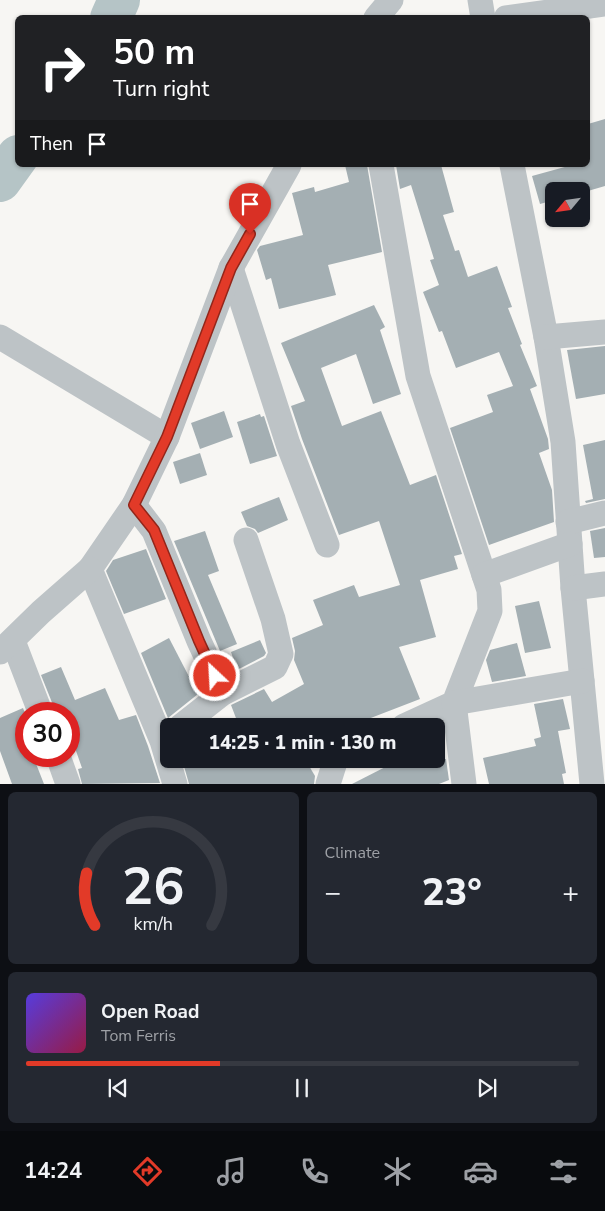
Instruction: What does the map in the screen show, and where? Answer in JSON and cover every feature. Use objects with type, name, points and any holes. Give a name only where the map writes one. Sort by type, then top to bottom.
[{"type":"street","points":[[378,15],[390,0]]},
{"type":"street","points":[[480,0],[483,15]]},
{"type":"street","points":[[527,15],[605,4]]},
{"type":"street","points":[[35,702],[6,647],[90,569],[134,505],[167,437],[231,268],[288,167]]},
{"type":"street","points":[[381,167],[418,376],[489,590],[490,611],[454,703],[464,784]]},
{"type":"street","points":[[512,167],[546,338],[563,442],[573,588],[592,784]]},
{"type":"street","points":[[231,268],[288,444],[327,545]]},
{"type":"street","points":[[546,338],[605,332]]},
{"type":"street","points":[[0,337],[167,437]]},
{"type":"street","points":[[134,505],[154,530],[199,641],[223,693]]},
{"type":"street","points":[[484,575],[605,513]]},
{"type":"street","points":[[191,718],[223,693],[275,667],[281,654],[273,619],[246,540]]},
{"type":"street","points":[[90,569],[160,727]]},
{"type":"street","points":[[573,588],[605,584]]},
{"type":"street","points":[[421,718],[454,703],[582,681]]},
{"type":"street","points":[[62,767],[68,784]]},
{"type":"street","points":[[172,768],[175,784]]},
{"type":"street","points":[[328,784],[333,768]]},
{"type":"building","points":[[605,119],[605,186],[590,190],[590,182],[545,182],[545,203],[540,204],[532,176],[565,167],[590,167],[590,123]]},
{"type":"building","points":[[345,167],[367,167],[382,252],[328,265],[336,295],[279,309],[271,278],[266,280],[257,250],[260,246],[303,235],[292,193],[314,187],[315,192],[349,182]]},
{"type":"building","points":[[396,167],[442,167],[454,212],[443,215],[455,251],[459,250],[468,277],[497,266],[512,307],[508,308],[522,344],[520,345],[537,386],[530,389],[548,439],[549,449],[539,453],[552,490],[554,522],[489,545],[450,428],[493,412],[487,395],[513,386],[499,352],[456,368],[442,331],[439,332],[423,292],[439,285],[430,260],[434,259],[411,185],[400,189]]},
{"type":"building","points":[[374,305],[385,327],[380,330],[401,394],[373,404],[356,354],[321,368],[342,426],[381,411],[410,485],[436,475],[462,554],[454,556],[458,569],[420,580],[436,637],[399,647],[420,699],[371,718],[236,718],[231,705],[264,689],[272,702],[304,684],[294,660],[295,651],[292,638],[323,625],[313,600],[354,585],[359,597],[400,585],[379,521],[339,535],[291,406],[305,401],[281,343]]},
{"type":"building","points":[[605,346],[605,394],[576,399],[567,350]]},
{"type":"building","points":[[224,411],[233,437],[200,449],[191,423]]},
{"type":"building","points":[[260,414],[261,417],[264,416],[277,456],[250,464],[237,422]]},
{"type":"building","points":[[605,440],[605,499],[586,503],[585,501],[593,499],[583,445]]},
{"type":"building","points":[[200,453],[207,475],[180,484],[173,462]]},
{"type":"building","points":[[279,497],[288,520],[258,533],[255,529],[247,526],[241,512]]},
{"type":"building","points":[[605,528],[605,557],[594,558],[590,531]]},
{"type":"building","points":[[205,531],[219,571],[208,575],[237,644],[220,651],[174,541]]},
{"type":"building","points":[[146,549],[166,599],[124,614],[106,571],[113,560]]},
{"type":"building","points":[[539,601],[551,648],[525,653],[515,606]]},
{"type":"building","points":[[169,638],[198,694],[168,718],[141,653]]},
{"type":"building","points":[[260,640],[266,653],[264,656],[237,670],[231,652]]},
{"type":"building","points":[[517,643],[526,676],[492,682],[486,660],[490,650]]},
{"type":"building","points":[[61,667],[75,700],[105,688],[119,720],[136,715],[160,783],[82,784],[78,769],[82,768],[80,762],[80,702],[52,702],[41,675]]},
{"type":"building","points":[[563,699],[570,729],[558,731],[566,773],[562,774],[564,784],[489,784],[483,758],[536,746],[534,739],[541,737],[534,704]]},
{"type":"building","points":[[15,711],[15,767],[37,767],[44,784],[12,784],[0,751],[0,718]]},
{"type":"building","points":[[446,759],[449,780],[439,784],[352,784],[383,768],[445,768]]},
{"type":"building","points":[[185,768],[310,768],[315,776],[314,784],[189,784]]},
{"type":"waterway","points":[[112,15],[119,0]]},
{"type":"waterway","points":[[0,181],[15,160]]},
{"type":"route","points":[[215,676],[154,530],[134,505],[167,437],[231,268],[250,234]]}]
